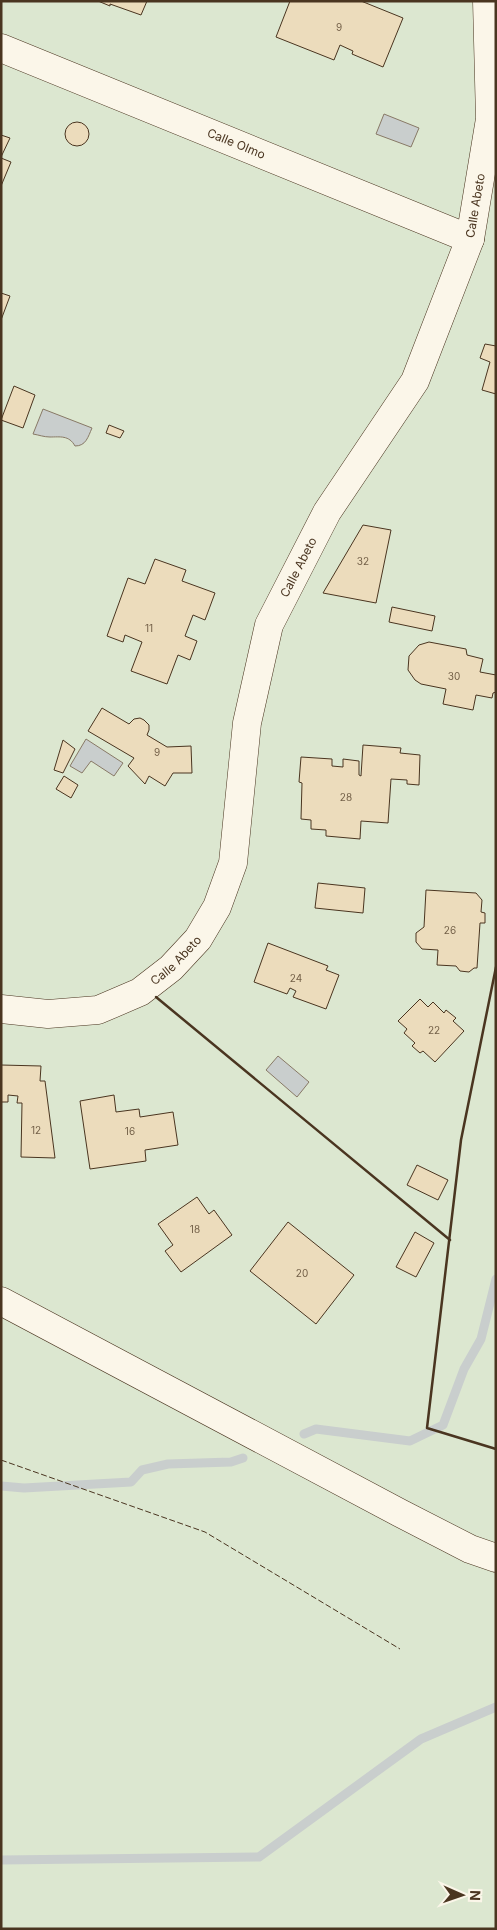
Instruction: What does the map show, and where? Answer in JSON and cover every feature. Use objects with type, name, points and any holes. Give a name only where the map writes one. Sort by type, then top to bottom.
[{"type":"street","name":"Calle Abeto","points":[[1,1009],[48,1014],[98,1010],[140,992],[171,968],[198,939],[217,907],[232,863],[247,723],[269,625],[327,512],[415,382],[470,239],[490,119],[487,1]]},
{"type":"street","name":"Calle Olmo","points":[[1,48],[470,239]]},
{"type":"street","points":[[1,1301],[400,1513],[470,1549],[496,1558]]},
{"type":"green space","points":[[1,1],[496,1],[496,1929],[1,1929]]},
{"type":"shaded area","points":[[384,114],[419,128],[411,147],[376,134]]},
{"type":"shaded area","points":[[43,409],[92,428],[86,440],[79,446],[75,446],[73,442],[64,437],[48,437],[33,434]]},
{"type":"shaded area","points":[[86,739],[123,763],[114,776],[91,761],[82,773],[70,766]]},
{"type":"shaded area","points":[[278,1056],[309,1082],[297,1097],[266,1070]]},
{"type":"building","points":[[98,1],[147,1],[141,15]]},
{"type":"building","points":[[290,1],[361,1],[403,18],[383,67],[352,54],[353,51],[340,45],[334,60],[276,37]]},
{"type":"building","points":[[77,122],[82,123],[88,129],[88,139],[82,145],[77,146],[72,145],[66,139],[65,134],[66,129],[72,123]]},
{"type":"building","points":[[1,135],[10,138],[1,157]]},
{"type":"building","points":[[1,158],[11,162],[1,186]]},
{"type":"building","points":[[1,293],[10,296],[1,320]]},
{"type":"building","points":[[485,344],[496,346],[496,394],[482,390],[490,362],[480,358]]},
{"type":"building","points":[[14,386],[35,395],[23,428],[1,420]]},
{"type":"building","points":[[109,425],[124,431],[120,438],[106,433]]},
{"type":"building","points":[[363,525],[391,530],[376,603],[323,593]]},
{"type":"building","points":[[155,559],[186,570],[182,581],[215,593],[205,620],[193,615],[185,636],[197,641],[190,660],[178,655],[167,684],[131,671],[142,642],[125,635],[123,642],[107,636],[128,578],[145,584]]},
{"type":"building","points":[[392,607],[435,616],[432,631],[389,622]]},
{"type":"building","points":[[429,642],[466,649],[467,655],[483,659],[480,672],[496,675],[496,692],[493,693],[492,698],[476,695],[473,710],[443,704],[446,689],[421,684],[415,680],[408,670],[409,656],[419,645]]},
{"type":"building","points":[[102,708],[129,724],[134,719],[140,718],[144,720],[149,725],[147,735],[167,747],[191,746],[192,773],[173,773],[165,786],[149,776],[145,784],[128,766],[134,758],[88,731]]},
{"type":"building","points":[[63,740],[75,749],[63,773],[54,770]]},
{"type":"building","points":[[363,745],[401,748],[400,753],[420,755],[419,785],[407,784],[407,780],[391,779],[388,823],[361,821],[360,839],[326,836],[326,830],[311,829],[311,820],[301,819],[302,783],[299,782],[301,757],[332,759],[332,766],[343,767],[343,759],[359,761],[359,775],[361,776]]},
{"type":"building","points":[[64,776],[78,785],[71,798],[56,789]]},
{"type":"building","points":[[318,883],[365,888],[363,913],[315,908]]},
{"type":"building","points":[[426,890],[476,893],[482,900],[481,912],[485,913],[485,923],[480,923],[477,968],[469,972],[460,971],[456,966],[437,965],[438,950],[422,949],[416,942],[416,933],[424,927]]},
{"type":"building","points":[[268,943],[328,966],[326,970],[339,975],[326,1009],[293,997],[296,991],[290,988],[287,994],[254,982]]},
{"type":"building","points":[[420,999],[428,1007],[433,1002],[444,1013],[446,1010],[456,1018],[453,1021],[464,1031],[435,1062],[423,1051],[420,1053],[412,1046],[415,1043],[404,1033],[407,1029],[398,1021]]},
{"type":"building","points":[[1,1065],[41,1066],[40,1081],[45,1081],[55,1158],[21,1157],[22,1103],[17,1103],[18,1096],[8,1095],[8,1102],[1,1102]]},
{"type":"building","points":[[114,1095],[116,1112],[139,1109],[140,1117],[173,1112],[178,1145],[145,1150],[146,1161],[90,1169],[80,1101]]},
{"type":"building","points":[[417,1165],[448,1180],[438,1200],[407,1185]]},
{"type":"building","points":[[197,1197],[209,1214],[214,1210],[232,1235],[181,1272],[165,1251],[173,1245],[158,1224]]},
{"type":"building","points":[[288,1222],[354,1275],[316,1324],[250,1271]]},
{"type":"building","points":[[415,1232],[434,1243],[416,1277],[396,1267]]},
{"type":"waterway","points":[[304,1434],[316,1429],[410,1441],[443,1425],[464,1369],[481,1339],[496,1279]]},
{"type":"waterway","points":[[1,1486],[24,1488],[131,1482],[142,1470],[168,1464],[231,1462],[243,1458]]},
{"type":"waterway","points":[[1,1860],[259,1857],[421,1739],[496,1707]]},
{"type":"fence","points":[[1,1460],[205,1532],[400,1649]]},
{"type":"wall","points":[[496,967],[461,1140],[427,1428],[496,1449]]},
{"type":"wall","points":[[156,997],[450,1240]]}]
